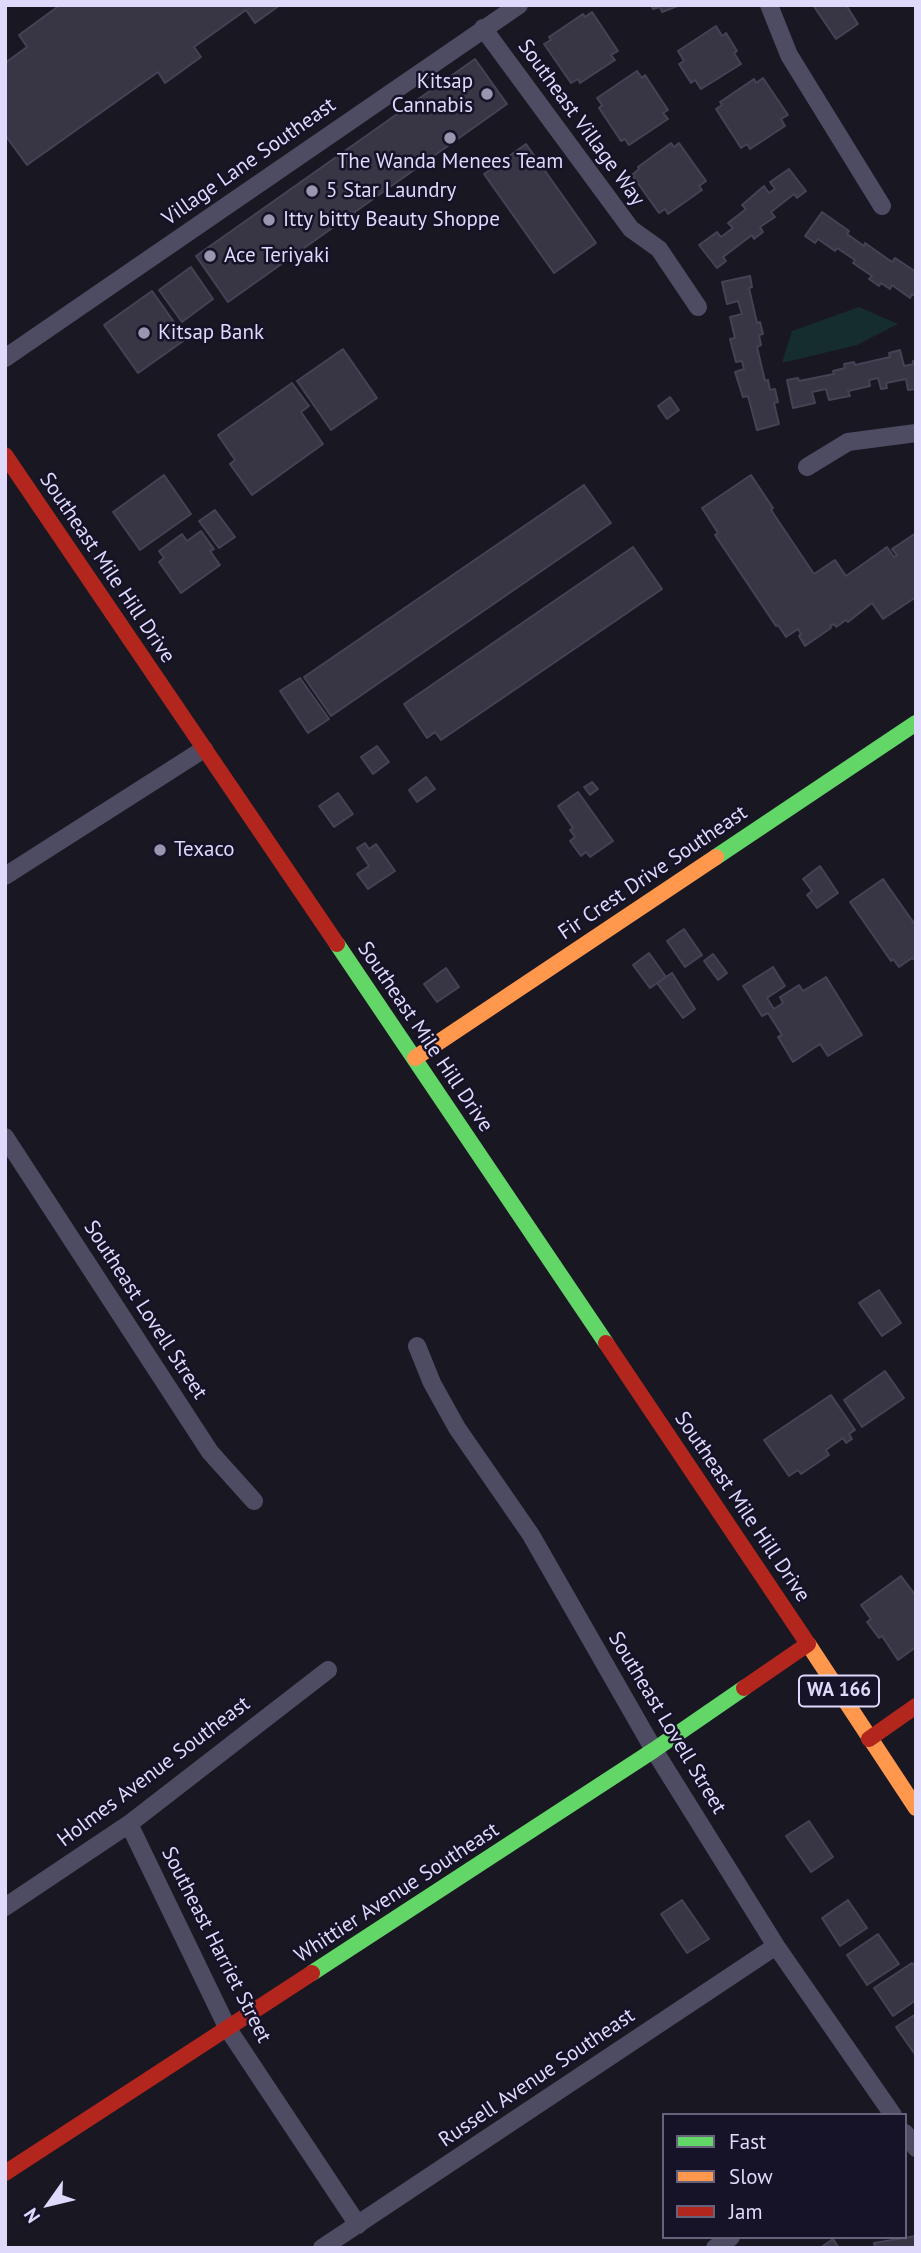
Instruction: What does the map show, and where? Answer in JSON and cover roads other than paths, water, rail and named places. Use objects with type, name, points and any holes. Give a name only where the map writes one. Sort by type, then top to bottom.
[{"type":"main road","name":"Southeast Mile Hill Drive","points":[[5,455],[415,1058],[808,1644]]},
{"type":"main road","name":"Fir Crest Drive Southeast","points":[[415,1058],[916,723]]},
{"type":"main road","name":"WA 166","points":[[808,1644],[916,1808]]},
{"type":"main road","name":"Whittier Avenue Southeast","points":[[5,2173],[654,1750],[808,1644]]},
{"type":"main road","points":[[869,1739],[916,1706]]},
{"type":"street","name":"Village Lane Southeast","points":[[5,358],[519,5]]},
{"type":"street","points":[[769,5],[789,55],[882,206]]},
{"type":"street","name":"Southeast Village Way","points":[[483,28],[631,229],[659,249],[698,307]]},
{"type":"street","points":[[807,467],[848,442],[916,433]]},
{"type":"street","points":[[5,876],[204,749]]},
{"type":"street","name":"Southeast Lovell Street","points":[[5,1138],[210,1452],[254,1501]]},
{"type":"street","name":"Southeast Lovell Street","points":[[417,1346],[432,1383],[457,1428],[531,1535],[654,1750],[776,1946],[892,2113]]},
{"type":"street","name":"Holmes Avenue Southeast","points":[[5,1907],[129,1824],[328,1670]]},
{"type":"street","name":"Southeast Harriet Street","points":[[129,1824],[228,2029],[358,2225]]},
{"type":"street","name":"Russell Avenue Southeast","points":[[322,2248],[776,1946]]},
{"type":"place","name":"Kitsap Cannabis","points":[[487,94]]},
{"type":"place","name":"The Wanda Menees Team","points":[[450,138]]},
{"type":"place","name":"5 Star Laundry","points":[[312,191]]},
{"type":"place","name":"Itty bitty Beauty Shoppe","points":[[269,220]]},
{"type":"place","name":"Ace Teriyaki","points":[[210,256]]},
{"type":"place","name":"Kitsap Bank","points":[[144,333]]},
{"type":"place","name":"Texaco","points":[[160,850]]}]
